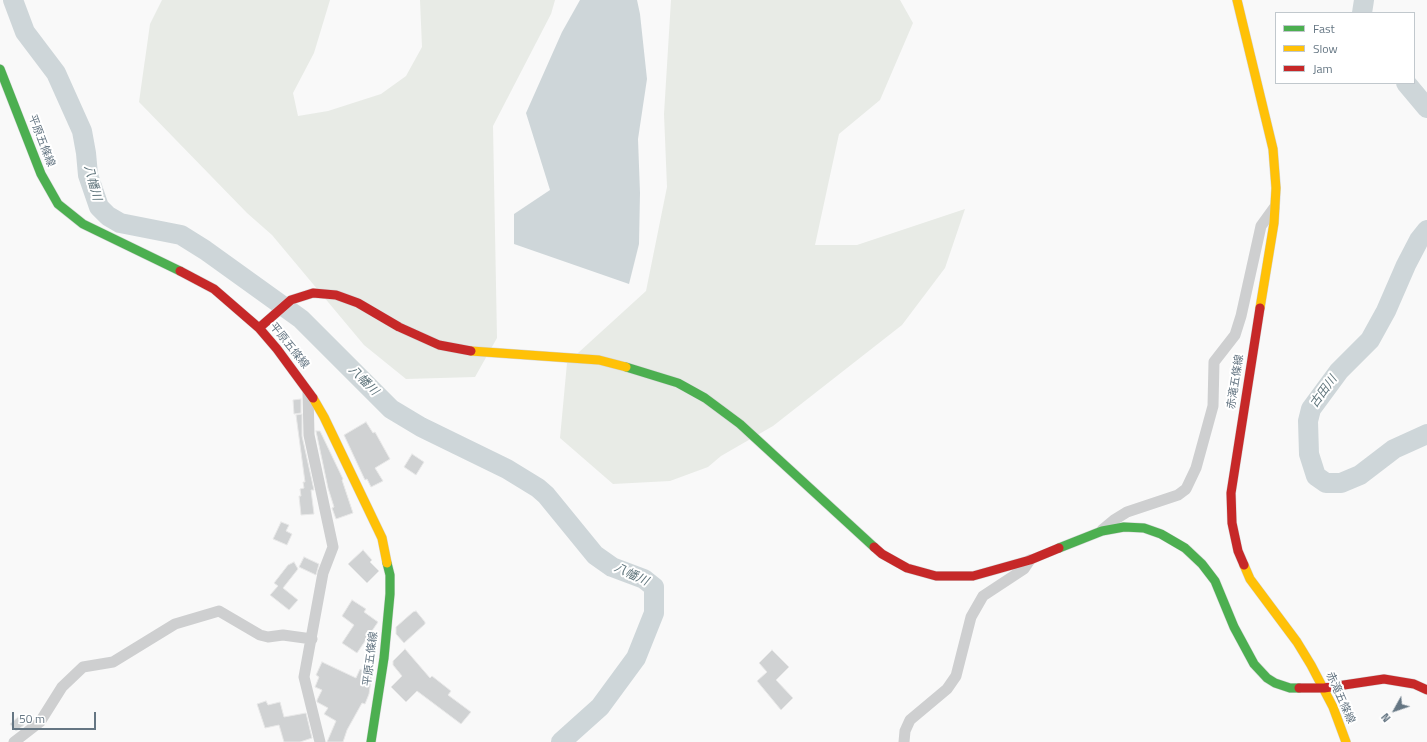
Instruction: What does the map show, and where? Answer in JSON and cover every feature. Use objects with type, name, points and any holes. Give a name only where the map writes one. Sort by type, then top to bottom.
[{"type":"main road","name":"赤滝五條線","points":[[1237,0],[1273,149],[1275,207],[1233,476],[1232,523],[1238,551],[1250,579],[1297,642],[1324,688],[1346,742]]},
{"type":"main road","name":"平原五條線","points":[[0,69],[41,174],[58,204],[83,224],[191,276],[214,289],[259,328],[308,390],[324,417],[376,522],[382,538],[387,560],[390,594],[384,658],[371,742]]},
{"type":"main road","points":[[259,328],[292,300],[313,293],[336,295],[358,303],[418,337],[439,345],[468,351],[599,360],[640,370],[678,383],[705,398],[740,424],[882,554],[894,562],[936,576],[960,577],[985,574],[1030,560],[1102,531],[1124,527],[1144,528],[1161,534],[1185,548],[1202,564],[1215,581],[1234,627],[1260,671],[1267,678],[1282,686],[1298,688],[1324,688],[1384,680],[1404,681],[1427,690]]},
{"type":"street","points":[[1102,531],[1114,520],[1127,512],[1178,495],[1186,489],[1196,468],[1213,406],[1214,362],[1235,335],[1242,316],[1261,226],[1275,207]]},
{"type":"street","points":[[308,390],[309,435],[333,547],[323,573],[304,677],[320,742]]},
{"type":"street","points":[[904,742],[905,731],[910,720],[947,689],[956,676],[972,617],[983,596],[1024,569],[1030,560]]},
{"type":"street","points":[[14,742],[40,722],[62,687],[83,667],[113,662],[175,624],[219,611],[260,635],[268,637],[283,635],[312,639]]},
{"type":"shaded area","points":[[162,0],[330,0],[314,53],[293,93],[298,116],[328,111],[381,94],[406,76],[422,47],[420,0],[555,0],[551,14],[493,126],[497,338],[475,377],[406,379],[364,345],[272,235],[247,213],[139,102],[150,24]]},
{"type":"shaded area","points":[[580,0],[637,0],[640,14],[647,79],[638,139],[640,193],[639,244],[629,284],[514,244],[514,214],[550,190],[526,113],[562,32]]},
{"type":"shaded area","points":[[671,0],[900,0],[913,23],[880,100],[839,134],[815,245],[857,245],[965,209],[945,268],[902,325],[773,426],[721,456],[708,467],[670,481],[613,484],[560,438],[567,363],[646,291],[667,187],[664,114]]},
{"type":"building","points":[[301,399],[301,413],[294,414],[293,400]]},
{"type":"building","points":[[302,414],[302,436],[314,490],[311,490],[314,514],[301,515],[299,496],[301,496],[300,489],[304,488],[303,482],[305,482],[296,415]]},
{"type":"building","points":[[366,422],[373,433],[375,432],[390,459],[375,468],[383,481],[371,487],[367,479],[365,480],[344,435]]},
{"type":"building","points":[[316,431],[320,431],[343,479],[342,480],[353,513],[336,519],[332,508],[334,507],[328,488]]},
{"type":"building","points":[[412,454],[424,462],[416,475],[404,467]]},
{"type":"building","points":[[281,522],[289,525],[286,531],[292,534],[287,545],[273,539]]},
{"type":"building","points":[[363,550],[372,560],[370,562],[379,571],[367,583],[348,564]]},
{"type":"building","points":[[304,557],[319,564],[316,575],[299,567]]},
{"type":"building","points":[[294,562],[298,569],[283,588],[298,600],[289,610],[270,595],[278,586],[274,583],[288,565]]},
{"type":"building","points":[[352,600],[366,609],[364,612],[378,622],[357,653],[342,643],[354,625],[342,616]]},
{"type":"building","points":[[416,611],[425,624],[404,643],[396,634],[396,627]]},
{"type":"building","points":[[405,649],[430,678],[432,676],[451,691],[448,695],[471,712],[461,724],[417,691],[406,702],[391,687],[402,676],[393,665],[393,661]]},
{"type":"building","points":[[772,650],[789,667],[776,680],[793,698],[781,710],[757,681],[767,672],[759,663]]},
{"type":"building","points":[[322,662],[356,678],[360,669],[372,674],[369,694],[365,704],[362,703],[347,730],[343,742],[327,742],[336,721],[324,714],[328,708],[317,702],[322,690],[315,687],[319,677],[316,675]]},
{"type":"building","points":[[266,701],[268,705],[280,702],[284,717],[306,713],[312,738],[300,742],[284,742],[279,725],[265,728],[257,704]]},
{"type":"building","points":[[18,717],[24,725],[16,731],[10,724]]},
{"type":"waterway","name":"八幡川","points":[[13,0],[25,32],[56,73],[82,131],[88,175],[99,207],[108,216],[120,223],[181,235],[205,250],[301,319],[391,409],[421,427],[507,469],[538,488],[546,495],[595,555],[612,567],[644,579],[654,587],[654,613],[636,658],[600,707],[561,742]]},
{"type":"waterway","name":"古田川","points":[[1362,12],[1364,0]]},
{"type":"waterway","name":"古田川","points":[[1407,84],[1427,108]]},
{"type":"waterway","name":"古田川","points":[[1427,230],[1419,240],[1406,265],[1386,311],[1370,340],[1339,371],[1311,409],[1308,421],[1309,454],[1316,476],[1326,483],[1341,483],[1360,475],[1394,449],[1427,434]]},
{"type":"traffic: fast","points":[[0,69],[41,174],[58,204],[83,224],[180,271]]},
{"type":"traffic: fast","points":[[626,367],[678,383],[705,398],[740,424],[874,547]]},
{"type":"traffic: fast","points":[[1059,548],[1102,531],[1124,527],[1144,528],[1161,534],[1185,548],[1202,564],[1215,581],[1234,627],[1254,664],[1267,678],[1275,683],[1290,688],[1299,688]]},
{"type":"traffic: fast","points":[[371,742],[384,658],[390,594],[390,575],[387,563]]},
{"type":"traffic: slow","points":[[1237,0],[1273,149],[1276,188],[1274,223],[1260,308]]},
{"type":"traffic: slow","points":[[471,351],[599,360],[626,367]]},
{"type":"traffic: slow","points":[[313,398],[324,417],[382,538],[387,563]]},
{"type":"traffic: slow","points":[[1244,565],[1250,579],[1297,642],[1311,665],[1333,707],[1346,742]]},
{"type":"traffic: jam","points":[[180,271],[214,289],[259,328],[277,349],[313,398]]},
{"type":"traffic: jam","points":[[259,328],[291,300],[313,293],[336,295],[358,303],[399,327],[439,345],[471,351]]},
{"type":"traffic: jam","points":[[1244,565],[1238,551],[1232,523],[1231,493],[1260,308]]},
{"type":"traffic: jam","points":[[874,547],[882,554],[907,568],[936,576],[973,576],[1030,560],[1059,548]]},
{"type":"traffic: jam","points":[[1299,688],[1324,688],[1384,679],[1414,684],[1427,690]]}]
